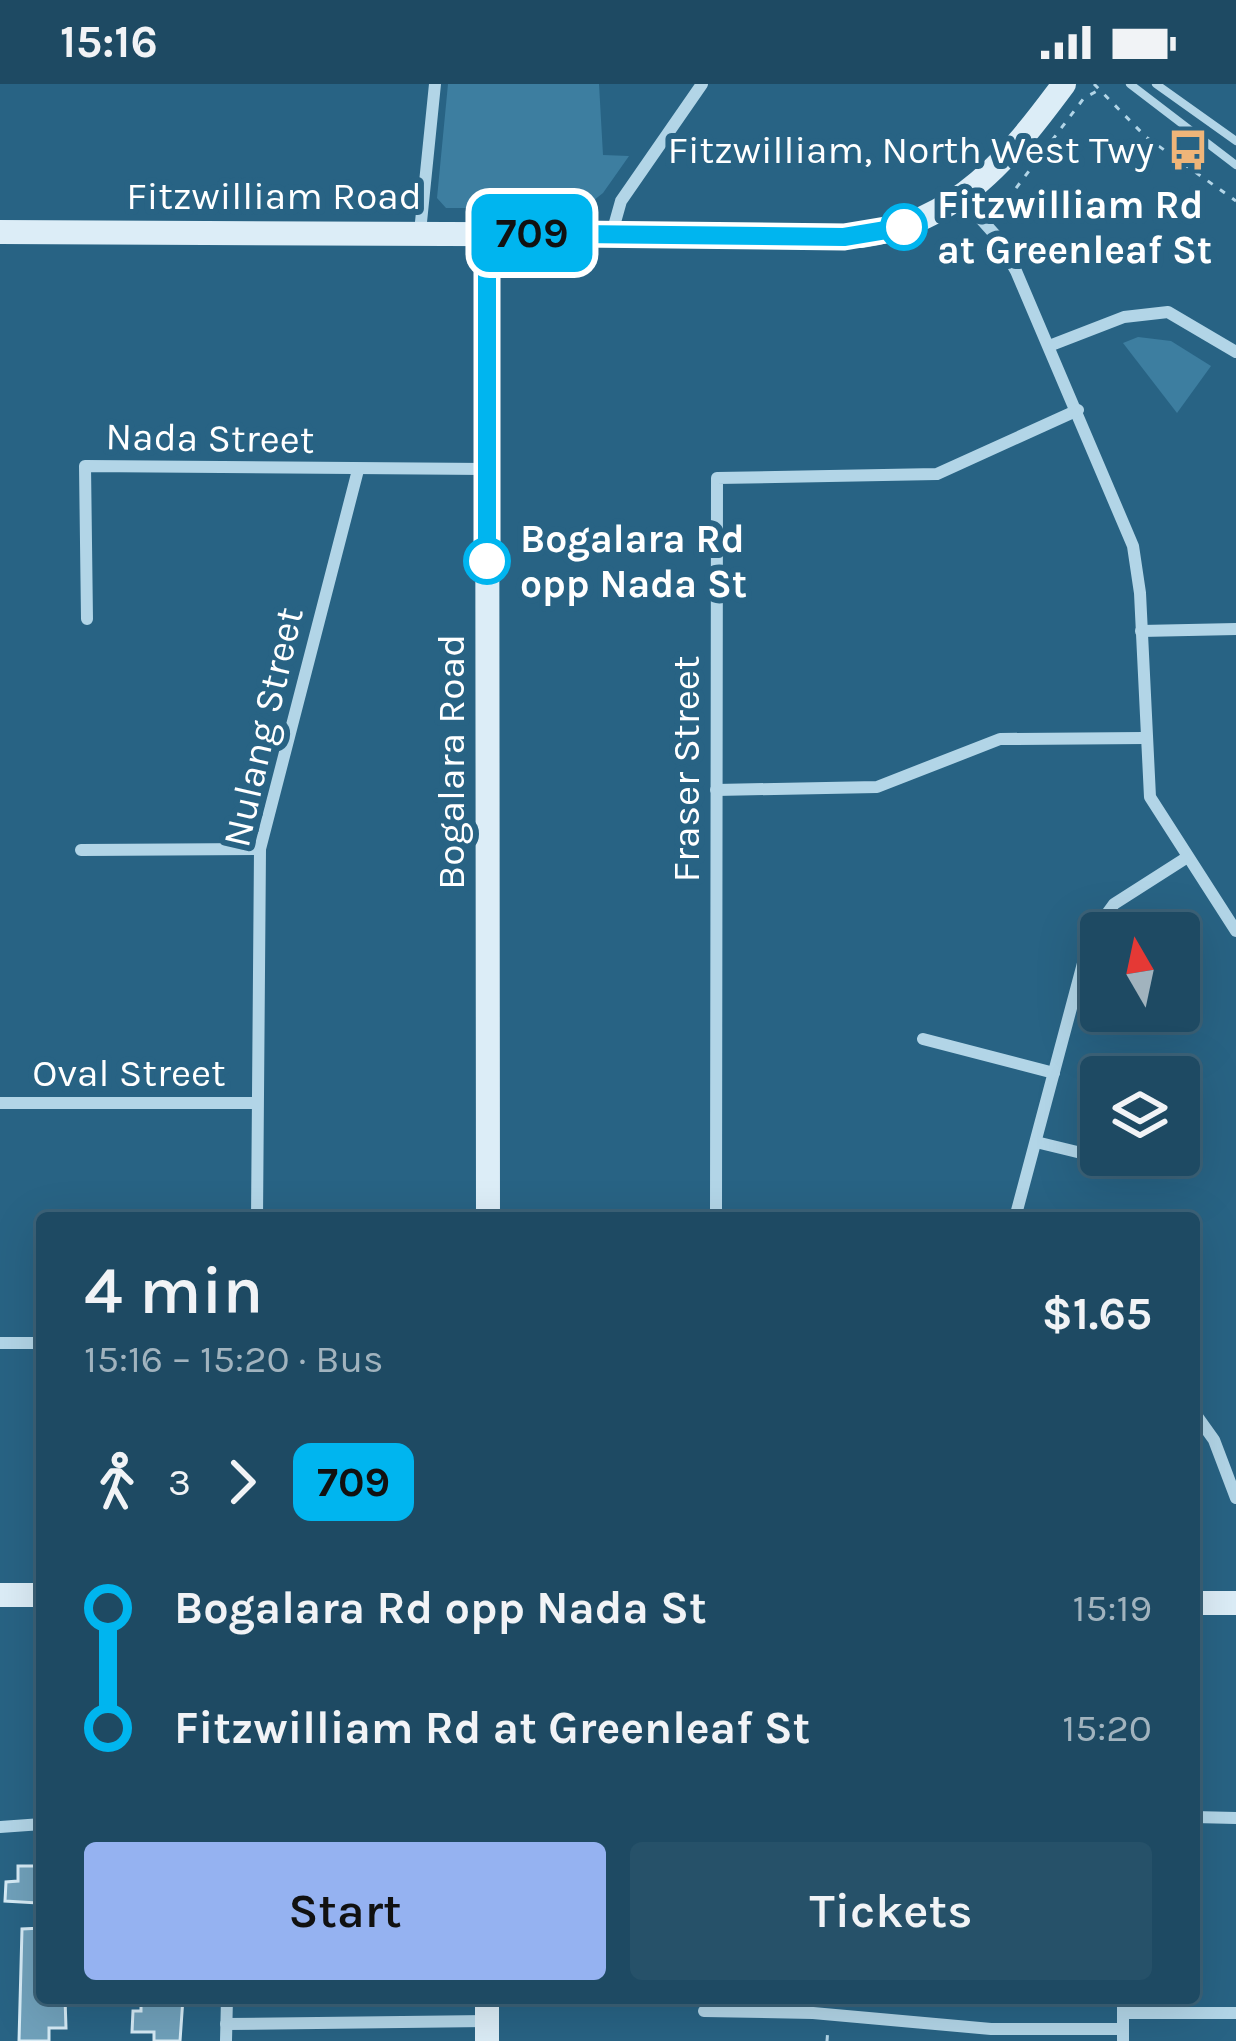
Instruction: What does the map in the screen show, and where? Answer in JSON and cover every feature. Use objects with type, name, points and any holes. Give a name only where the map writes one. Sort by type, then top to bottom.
[{"type":"main road","name":"Fitzwilliam Road","points":[[0,232],[862,236],[912,224],[963,199],[993,173],[1064,84]]},
{"type":"main road","name":"Bogalara Road","points":[[487,233],[488,1212]]},
{"type":"main road","points":[[0,1595],[36,1595]]},
{"type":"main road","points":[[1200,1603],[1236,1603]]},
{"type":"street","points":[[420,232],[435,84]]},
{"type":"street","points":[[612,233],[621,201],[702,84]]},
{"type":"street","points":[[963,199],[986,224],[1016,271],[1132,546],[1150,797],[1236,931]]},
{"type":"street","points":[[1049,346],[1124,317],[1168,312],[1236,352]]},
{"type":"street","name":"Fraser Street","points":[[716,1212],[717,478],[938,474],[1078,410]]},
{"type":"street","name":"Nada Street","points":[[87,619],[85,466],[486,470]]},
{"type":"street","name":"Nulang Street","points":[[257,1212],[260,849],[358,470]]},
{"type":"street","points":[[1141,631],[1236,629]]},
{"type":"street","points":[[716,790],[877,788],[1000,739],[1144,738]]},
{"type":"street","points":[[81,850],[260,849]]},
{"type":"street","points":[[1017,1212],[1090,937],[1114,904],[1186,858]]},
{"type":"street","points":[[923,1039],[1054,1073]]},
{"type":"street","name":"Oval Street","points":[[0,1103],[257,1103]]},
{"type":"street","points":[[1036,1142],[1080,1153]]},
{"type":"street","points":[[0,1343],[36,1343]]},
{"type":"street","points":[[1200,1420],[1214,1440],[1236,1498]]},
{"type":"street","points":[[1200,1817],[1236,1818]]},
{"type":"street","points":[[0,1826],[36,1824]]},
{"type":"street","points":[[226,2041],[227,2004]]},
{"type":"street","points":[[704,2011],[812,2013],[1123,2035],[1123,2006],[1236,2013]]},
{"type":"street","points":[[226,2024],[487,2020]]},
{"type":"lane","points":[[1130,84],[1236,165]]},
{"type":"lane","points":[[1156,84],[1236,141]]},
{"type":"path","points":[[1094,84],[1146,137],[1236,201]]},
{"type":"path","points":[[986,224],[1008,202],[1084,98],[1099,90]]},
{"type":"shaded area","points":[[448,84],[599,84],[603,155],[629,156],[603,193],[584,208],[446,208],[437,198]]},
{"type":"shaded area","points":[[1138,337],[1171,341],[1211,366],[1177,413],[1123,343]]},
{"type":"building","points":[[18,1866],[36,1866],[36,1903],[5,1901],[6,1882],[18,1881]]},
{"type":"building","points":[[36,1928],[36,2004],[65,2004],[66,2028],[49,2028],[49,2041],[19,2041],[22,1929]]},
{"type":"building","points":[[141,2004],[183,2004],[180,2041],[154,2041],[154,2032],[132,2032],[133,2011],[141,2011]]},
{"type":"bus line","name":"709","points":[[487,561],[487,233],[844,237],[904,227]]},
{"type":"place","name":"Fitzwilliam, North West Twy","points":[[1188,150]]},
{"type":"place","name":"Fitzwilliam Rd at Greenleaf St","points":[[904,227]]},
{"type":"place","name":"Bogalara Rd opp Nada St","points":[[487,561]]}]
